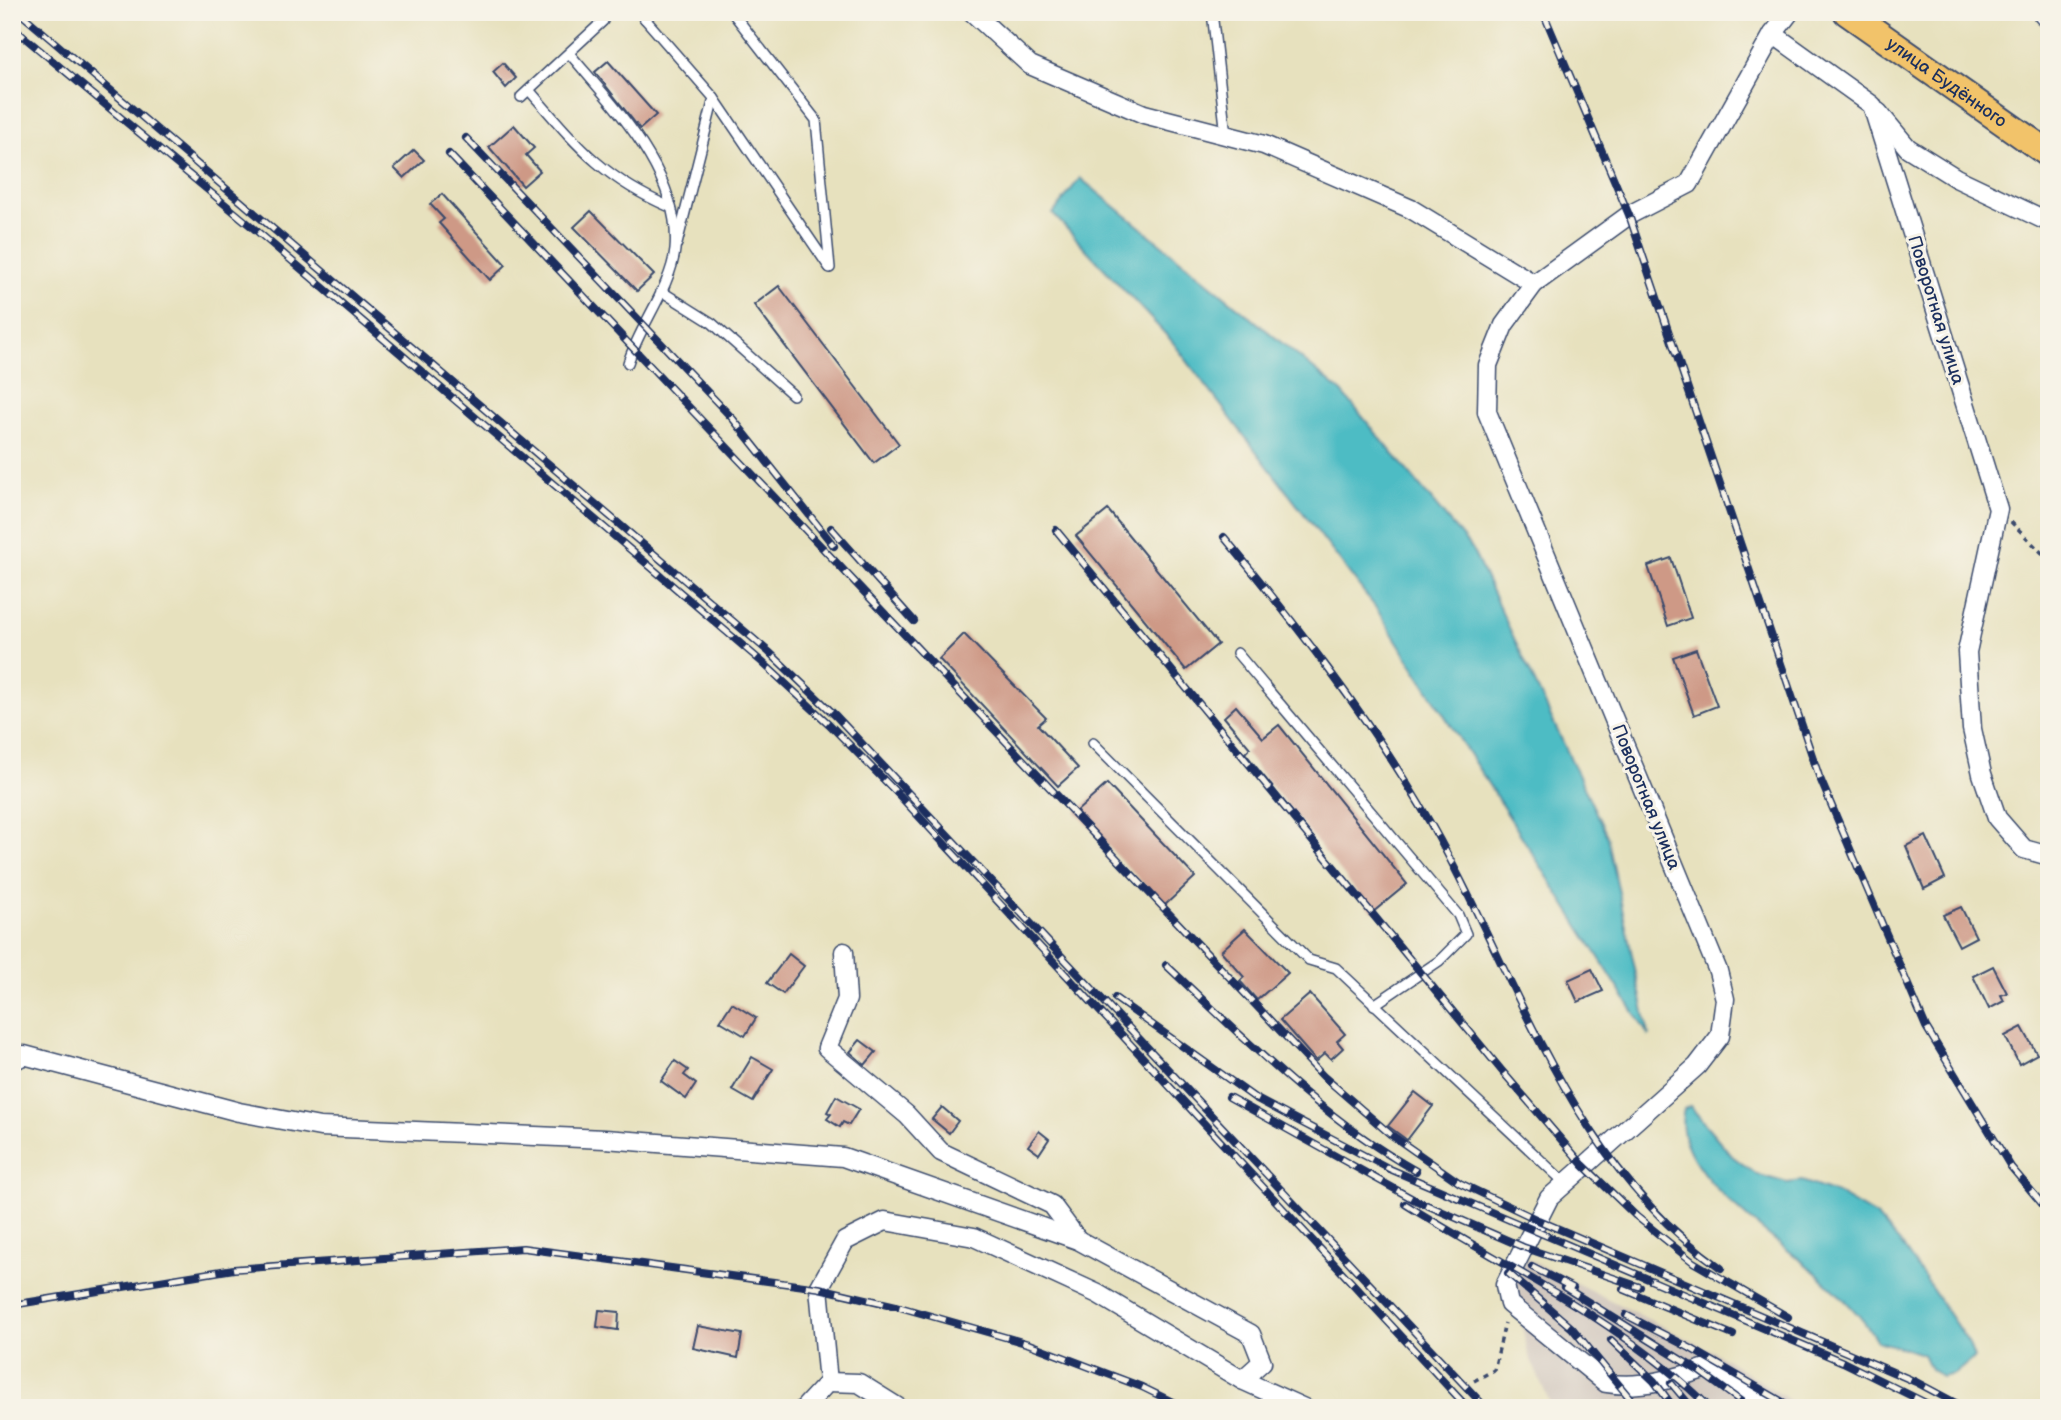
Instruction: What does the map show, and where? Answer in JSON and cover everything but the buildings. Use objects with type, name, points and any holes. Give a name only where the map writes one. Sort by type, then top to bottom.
[{"type":"main road","name":"улица Будённого","points":[[1847,12],[2049,154]]},
{"type":"street","points":[[972,12],[1030,65],[1144,114],[1264,145],[1411,209],[1534,284]]},
{"type":"street","name":"Поворотная улица","points":[[1509,1304],[1505,1285],[1549,1198],[1697,1066],[1720,1036],[1725,999],[1718,971],[1487,412],[1488,365],[1504,325],[1534,284],[1629,215],[1689,184],[1773,34],[1790,12]]},
{"type":"street","points":[[1773,34],[1872,105],[1909,148],[1956,178],[2049,222]]},
{"type":"street","name":"Поворотная улица","points":[[1872,105],[1998,509],[1967,652],[1972,729],[1997,818],[2024,849],[2049,856]]},
{"type":"street","points":[[844,952],[847,999],[827,1048],[907,1115],[941,1152],[1052,1205],[1078,1240]]},
{"type":"street","points":[[12,1062],[24,1055],[239,1112],[320,1127],[605,1139],[843,1157],[1078,1240],[1251,1334],[1262,1362],[1242,1380]]},
{"type":"street","points":[[804,1408],[828,1382],[820,1288],[845,1241],[885,1221],[974,1237],[1098,1294],[1242,1380],[1304,1408]]},
{"type":"street","points":[[1509,1304],[1606,1383],[1621,1386],[1677,1378],[1709,1367],[1773,1408]]},
{"type":"street","points":[[828,1382],[859,1383],[899,1408]]},
{"type":"lane","points":[[521,97],[603,17],[612,12]]},
{"type":"lane","points":[[653,12],[642,16],[714,98],[830,268],[816,120],[732,12]]},
{"type":"lane","points":[[1212,12],[1226,135]]},
{"type":"lane","points":[[2035,12],[2049,29]]},
{"type":"lane","points":[[569,53],[646,146],[670,206],[675,250]]},
{"type":"lane","points":[[529,90],[585,155],[637,193],[670,206]]},
{"type":"lane","points":[[628,363],[661,291],[675,250],[714,98]]},
{"type":"lane","points":[[661,291],[712,323],[793,395]]},
{"type":"lane","points":[[1237,653],[1458,915],[1466,934],[1439,961],[1374,1005]]},
{"type":"lane","points":[[1093,743],[1309,960],[1336,968],[1565,1183]]},
{"type":"path","points":[[1998,509],[2049,560]]},
{"type":"path","points":[[1474,1381],[1494,1370],[1509,1304]]},
{"type":"shaded area","points":[[1526,1258],[1716,1353],[1802,1408],[1552,1408],[1528,1353],[1513,1286]]},
{"type":"water","points":[[1080,178],[1342,392],[1472,549],[1607,836],[1649,1036],[1376,608],[1171,340],[1053,214]]},
{"type":"water","points":[[1690,1106],[1732,1156],[1756,1174],[1787,1183],[1802,1181],[1838,1194],[1877,1217],[1905,1249],[1969,1344],[1974,1358],[1954,1374],[1942,1377],[1930,1369],[1923,1354],[1877,1341],[1857,1314],[1833,1289],[1729,1201],[1708,1178],[1692,1155],[1683,1132],[1684,1109]]},
{"type":"railway","points":[[19,12],[769,652],[836,716],[1486,1408]]},
{"type":"railway","points":[[1543,12],[1629,215],[1819,776],[1926,1027],[2011,1167],[2049,1212]]},
{"type":"railway","points":[[12,27],[251,226],[762,662],[829,724],[900,796],[1468,1408]]},
{"type":"railway","points":[[466,138],[733,419],[834,546]]},
{"type":"railway","points":[[449,154],[1323,1076],[1390,1134],[1460,1183],[1538,1220],[1916,1382],[1965,1408]]},
{"type":"railway","points":[[831,528],[914,621]]},
{"type":"railway","points":[[1056,530],[1502,1071],[1583,1165],[1636,1216],[1693,1262],[1788,1317]]},
{"type":"railway","points":[[1224,537],[1328,668],[1399,771],[1454,868],[1547,1056],[1581,1115],[1621,1172],[1667,1223],[1721,1268]]},
{"type":"railway","points":[[1166,965],[1285,1076],[1349,1127],[1416,1171]]},
{"type":"railway","points":[[1115,998],[1255,1098],[1390,1169],[1843,1362],[1936,1408]]},
{"type":"railway","points":[[1229,1097],[1413,1199],[1523,1247],[1640,1287]]},
{"type":"railway","points":[[1405,1204],[1603,1323],[1677,1377],[1710,1408]]},
{"type":"railway","points":[[12,1305],[234,1269],[523,1248],[819,1288],[896,1306],[1029,1344],[1142,1387],[1185,1408]]},
{"type":"railway","points":[[1532,1267],[1573,1288]]},
{"type":"railway","points":[[1508,1273],[1572,1328],[1638,1408]]},
{"type":"railway","points":[[1564,1287],[1699,1371],[1750,1408]]},
{"type":"railway","points":[[1623,1289],[1733,1335]]},
{"type":"railway","points":[[1626,1315],[1690,1348],[1793,1408]]},
{"type":"railway","points":[[1611,1340],[1654,1381],[1674,1408]]},
{"type":"railway","points":[[1671,1383],[1692,1408]]}]
